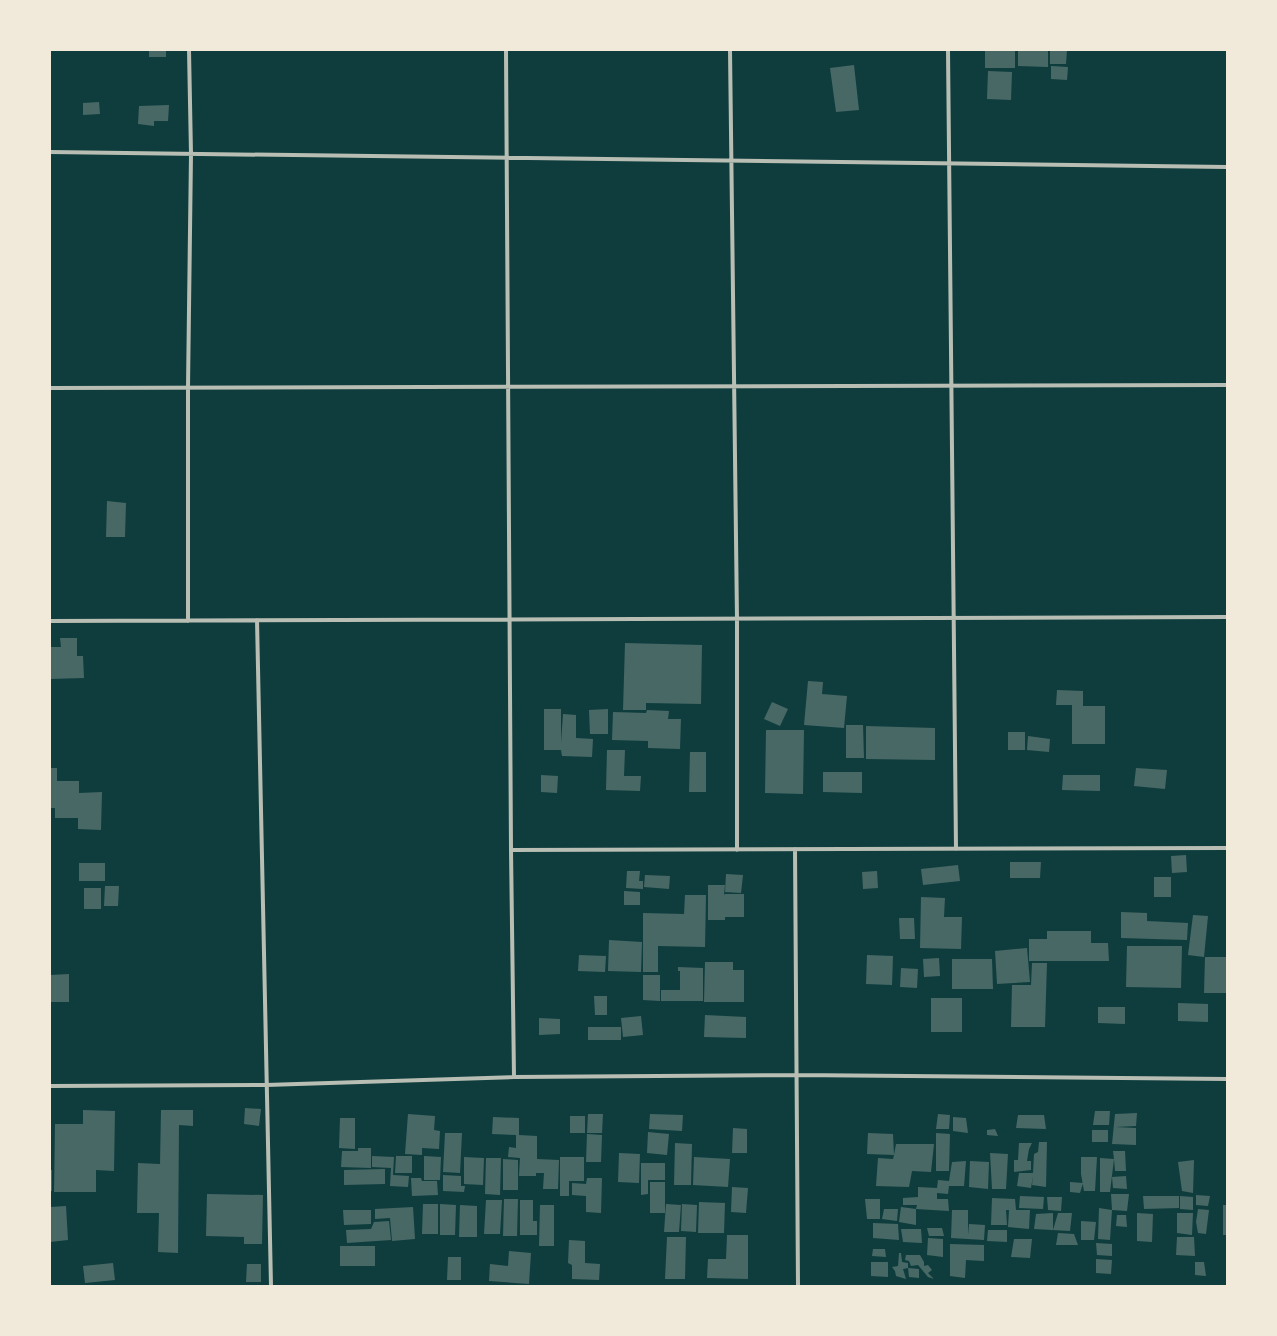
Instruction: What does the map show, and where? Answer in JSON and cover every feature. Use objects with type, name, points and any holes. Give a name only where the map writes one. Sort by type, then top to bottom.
[{"type":"street","points":[[188,621],[188,387],[191,154],[189,50]]},
{"type":"street","points":[[506,50],[509,620],[514,1077]]},
{"type":"street","points":[[730,50],[737,619],[737,850]]},
{"type":"street","points":[[948,50],[956,849]]},
{"type":"street","points":[[50,152],[1227,167]]},
{"type":"street","points":[[50,388],[1227,385]]},
{"type":"street","points":[[50,621],[1227,617]]},
{"type":"street","points":[[256,620],[271,1286]]},
{"type":"street","points":[[511,850],[1227,848]]},
{"type":"street","points":[[795,849],[798,1286]]},
{"type":"street","points":[[50,1086],[266,1085],[514,1077],[797,1075],[1227,1079]]},
{"type":"building","points":[[149,50],[166,50],[166,57],[149,57]]},
{"type":"building","points":[[985,50],[1015,50],[1015,68],[985,68]]},
{"type":"building","points":[[1018,50],[1048,50],[1048,67],[1018,66]]},
{"type":"building","points":[[1050,50],[1067,50],[1066,64],[1050,64]]},
{"type":"building","points":[[854,65],[859,110],[836,112],[830,68]]},
{"type":"building","points":[[1051,66],[1068,67],[1067,80],[1051,79]]},
{"type":"building","points":[[988,71],[1012,72],[1011,100],[987,99]]},
{"type":"building","points":[[99,102],[100,114],[83,115],[83,103]]},
{"type":"building","points":[[169,105],[168,121],[154,121],[154,126],[138,124],[139,106]]},
{"type":"building","points":[[107,501],[126,503],[125,537],[106,537]]},
{"type":"building","points":[[60,638],[77,638],[77,656],[83,656],[84,678],[50,679],[50,647],[61,647]]},
{"type":"building","points":[[625,643],[702,645],[701,704],[646,703],[646,710],[623,710]]},
{"type":"building","points":[[808,681],[823,682],[822,694],[847,696],[844,728],[804,725]]},
{"type":"building","points":[[1057,690],[1083,691],[1083,706],[1105,706],[1105,744],[1072,744],[1072,705],[1056,705]]},
{"type":"building","points":[[772,702],[788,709],[780,726],[764,719]]},
{"type":"building","points":[[544,709],[561,709],[561,743],[563,714],[576,715],[576,738],[593,739],[592,757],[562,756],[561,750],[544,750]]},
{"type":"building","points":[[608,709],[608,734],[590,734],[589,710]]},
{"type":"building","points":[[647,710],[669,711],[668,719],[681,719],[680,749],[648,748],[648,741],[612,740],[613,712],[646,713]]},
{"type":"building","points":[[846,725],[863,725],[864,758],[846,758]]},
{"type":"building","points":[[866,726],[935,728],[935,760],[866,759]]},
{"type":"building","points":[[766,730],[804,730],[803,794],[765,793]]},
{"type":"building","points":[[1008,732],[1025,732],[1025,750],[1008,750]]},
{"type":"building","points":[[1028,736],[1050,739],[1049,752],[1027,750]]},
{"type":"building","points":[[607,750],[625,750],[624,776],[641,776],[640,791],[606,790]]},
{"type":"building","points":[[690,752],[706,752],[706,792],[689,792]]},
{"type":"building","points":[[50,768],[57,768],[57,781],[79,781],[79,793],[102,792],[101,830],[78,829],[78,818],[55,818],[55,808],[50,808]]},
{"type":"building","points":[[1136,768],[1167,770],[1165,789],[1134,786]]},
{"type":"building","points":[[823,772],[862,772],[862,793],[823,792]]},
{"type":"building","points":[[541,775],[558,776],[557,793],[541,792]]},
{"type":"building","points":[[1063,775],[1100,775],[1100,791],[1062,790]]},
{"type":"building","points":[[1186,855],[1187,872],[1172,873],[1171,856]]},
{"type":"building","points":[[1010,862],[1041,862],[1040,878],[1010,878]]},
{"type":"building","points":[[79,863],[105,863],[105,881],[79,881]]},
{"type":"building","points":[[958,865],[960,881],[923,885],[921,869]]},
{"type":"building","points":[[627,871],[640,871],[639,881],[643,881],[643,889],[626,888]]},
{"type":"building","points":[[877,871],[878,888],[863,889],[862,872]]},
{"type":"building","points":[[726,874],[743,875],[741,893],[725,892]]},
{"type":"building","points":[[645,875],[670,876],[669,889],[644,887]]},
{"type":"building","points":[[1154,877],[1171,877],[1171,897],[1154,897]]},
{"type":"building","points":[[708,885],[725,885],[724,895],[744,894],[744,917],[725,917],[725,920],[708,920]]},
{"type":"building","points":[[105,886],[119,886],[118,906],[104,906]]},
{"type":"building","points":[[84,888],[101,888],[101,909],[84,909]]},
{"type":"building","points":[[624,891],[640,892],[640,905],[624,905]]},
{"type":"building","points":[[685,895],[706,895],[705,947],[658,946],[658,972],[643,972],[643,913],[684,914]]},
{"type":"building","points":[[921,897],[945,898],[944,917],[962,917],[961,949],[920,948]]},
{"type":"building","points":[[1121,912],[1147,913],[1147,921],[1188,923],[1187,940],[1121,938]]},
{"type":"building","points":[[1193,915],[1208,916],[1204,957],[1188,955]]},
{"type":"building","points":[[899,918],[914,918],[915,939],[900,939]]},
{"type":"building","points":[[1047,931],[1091,931],[1091,943],[1108,943],[1109,961],[1029,961],[1029,939],[1047,939]]},
{"type":"building","points":[[609,940],[642,942],[641,972],[608,971]]},
{"type":"building","points":[[1127,946],[1182,946],[1181,988],[1126,987]]},
{"type":"building","points":[[1027,948],[1030,982],[997,984],[995,951]]},
{"type":"building","points":[[579,955],[606,956],[605,972],[578,971]]},
{"type":"building","points":[[867,955],[893,956],[892,985],[866,984]]},
{"type":"building","points":[[1205,957],[1227,957],[1227,993],[1204,993]]},
{"type":"building","points":[[939,958],[940,976],[924,977],[923,959]]},
{"type":"building","points":[[952,959],[992,959],[993,989],[952,989]]},
{"type":"building","points":[[705,962],[733,962],[733,970],[744,970],[744,1002],[704,1002]]},
{"type":"building","points":[[1032,963],[1047,963],[1045,1027],[1011,1027],[1012,985],[1031,985]]},
{"type":"building","points":[[678,967],[703,968],[703,1001],[661,1001],[661,990],[680,990],[680,971],[678,971]]},
{"type":"building","points":[[901,968],[918,969],[917,988],[900,987]]},
{"type":"building","points":[[69,974],[69,1002],[50,1002],[50,975]]},
{"type":"building","points":[[643,975],[660,975],[660,1001],[643,1000]]},
{"type":"building","points":[[594,996],[607,996],[607,1015],[595,1015]]},
{"type":"building","points":[[931,998],[962,998],[962,1032],[931,1032]]},
{"type":"building","points":[[1178,1003],[1208,1004],[1208,1022],[1178,1021]]},
{"type":"building","points":[[1098,1007],[1125,1007],[1125,1024],[1098,1023]]},
{"type":"building","points":[[705,1015],[746,1017],[746,1038],[704,1037]]},
{"type":"building","points":[[641,1016],[643,1035],[623,1037],[621,1018]]},
{"type":"building","points":[[539,1018],[560,1019],[560,1034],[539,1035]]},
{"type":"building","points":[[588,1027],[621,1027],[621,1040],[588,1040]]},
{"type":"building","points":[[245,1108],[261,1109],[259,1126],[244,1124]]},
{"type":"building","points":[[83,1110],[115,1111],[114,1171],[96,1170],[96,1192],[54,1192],[55,1124],[83,1124]]},
{"type":"building","points":[[161,1110],[193,1110],[193,1126],[179,1125],[178,1253],[158,1252],[159,1213],[137,1213],[138,1163],[160,1164]]},
{"type":"building","points":[[1095,1111],[1110,1111],[1109,1125],[1093,1125]]},
{"type":"building","points":[[1137,1113],[1136,1126],[1115,1127],[1136,1128],[1136,1145],[1112,1144],[1115,1114]]},
{"type":"building","points":[[408,1114],[435,1116],[434,1130],[440,1131],[439,1149],[422,1148],[422,1155],[405,1154]]},
{"type":"building","points":[[588,1114],[603,1114],[602,1133],[587,1133]]},
{"type":"building","points":[[650,1114],[683,1115],[682,1131],[649,1129]]},
{"type":"building","points":[[938,1114],[950,1115],[949,1129],[936,1129]]},
{"type":"building","points":[[1018,1115],[1044,1115],[1046,1129],[1016,1128]]},
{"type":"building","points":[[570,1116],[585,1116],[585,1133],[570,1133]]},
{"type":"building","points":[[493,1117],[519,1118],[519,1135],[537,1136],[537,1159],[559,1160],[558,1189],[543,1189],[544,1173],[536,1173],[536,1176],[519,1176],[520,1158],[508,1157],[509,1147],[516,1148],[516,1135],[492,1134]]},
{"type":"building","points":[[953,1117],[966,1118],[968,1133],[953,1131]]},
{"type":"building","points":[[340,1118],[355,1118],[355,1149],[339,1148]]},
{"type":"building","points":[[733,1128],[747,1129],[747,1153],[732,1153]]},
{"type":"building","points":[[995,1129],[998,1136],[987,1135],[987,1130]]},
{"type":"building","points":[[1092,1130],[1108,1130],[1108,1142],[1092,1142]]},
{"type":"building","points":[[648,1132],[669,1134],[667,1155],[647,1153]]},
{"type":"building","points":[[445,1133],[462,1133],[460,1173],[443,1172]]},
{"type":"building","points":[[868,1133],[893,1134],[894,1155],[867,1154]]},
{"type":"building","points":[[936,1133],[950,1134],[949,1171],[936,1171]]},
{"type":"building","points":[[587,1134],[602,1135],[601,1162],[586,1162]]},
{"type":"building","points":[[1039,1142],[1047,1142],[1046,1187],[1032,1185],[1033,1176],[1031,1188],[1017,1186],[1019,1173],[1033,1173],[1034,1154],[1038,1152]]},
{"type":"building","points":[[675,1143],[692,1144],[691,1185],[674,1185]]},
{"type":"building","points":[[1019,1143],[1032,1143],[1029,1149],[1027,1161],[1031,1161],[1031,1170],[1014,1172],[1014,1160],[1018,1160]]},
{"type":"building","points":[[896,1144],[934,1144],[931,1172],[912,1171],[909,1187],[876,1186],[878,1158],[893,1159]]},
{"type":"building","points":[[358,1148],[371,1148],[371,1168],[341,1167],[342,1151],[358,1151]]},
{"type":"building","points":[[1113,1151],[1125,1151],[1126,1171],[1115,1171]]},
{"type":"building","points":[[619,1153],[640,1154],[639,1183],[618,1182]]},
{"type":"building","points":[[990,1153],[1008,1154],[1006,1189],[992,1189]]},
{"type":"building","points":[[372,1156],[394,1157],[393,1175],[409,1176],[408,1187],[390,1186],[391,1168],[372,1167]]},
{"type":"building","points":[[396,1156],[412,1156],[412,1173],[395,1173]]},
{"type":"building","points":[[424,1156],[441,1157],[440,1180],[424,1180]]},
{"type":"building","points":[[464,1157],[484,1158],[483,1185],[464,1184]]},
{"type":"building","points":[[560,1157],[584,1157],[584,1181],[569,1181],[569,1196],[560,1196]]},
{"type":"building","points":[[694,1157],[730,1159],[728,1187],[693,1185]]},
{"type":"building","points":[[1081,1157],[1097,1157],[1095,1191],[1084,1191],[1081,1174]]},
{"type":"building","points":[[486,1158],[501,1158],[500,1195],[485,1194]]},
{"type":"building","points":[[1100,1158],[1114,1159],[1110,1192],[1100,1192]]},
{"type":"building","points":[[503,1159],[518,1160],[518,1190],[503,1190]]},
{"type":"building","points":[[1194,1160],[1193,1193],[1182,1191],[1178,1162]]},
{"type":"building","points":[[966,1161],[964,1186],[949,1186],[948,1194],[937,1193],[937,1199],[948,1199],[949,1211],[916,1209],[917,1205],[903,1205],[903,1198],[918,1197],[918,1187],[937,1188],[938,1180],[949,1181],[952,1162]]},
{"type":"building","points":[[970,1161],[989,1162],[988,1189],[969,1187]]},
{"type":"building","points":[[641,1163],[665,1163],[665,1180],[648,1180],[648,1194],[641,1195]]},
{"type":"building","points":[[385,1169],[385,1184],[344,1185],[344,1170]]},
{"type":"building","points":[[50,1170],[52,1170],[52,1191],[50,1191]]},
{"type":"building","points":[[443,1175],[461,1176],[461,1186],[465,1186],[464,1192],[443,1191]]},
{"type":"building","points":[[1126,1176],[1127,1189],[1113,1188],[1112,1177]]},
{"type":"building","points":[[411,1178],[421,1178],[422,1181],[437,1181],[438,1195],[412,1196]]},
{"type":"building","points":[[587,1178],[602,1178],[601,1213],[586,1212],[586,1196],[572,1195],[572,1183],[586,1184]]},
{"type":"building","points":[[650,1182],[665,1182],[665,1213],[650,1213]]},
{"type":"building","points":[[1070,1182],[1083,1183],[1080,1193],[1070,1192]]},
{"type":"building","points":[[732,1187],[748,1188],[746,1213],[731,1212]]},
{"type":"building","points":[[207,1194],[263,1195],[262,1244],[244,1244],[244,1237],[206,1236]]},
{"type":"building","points":[[1111,1194],[1129,1194],[1127,1211],[1112,1210]]},
{"type":"building","points":[[1196,1195],[1210,1196],[1208,1206],[1196,1205]]},
{"type":"building","points":[[1020,1196],[1044,1197],[1043,1209],[1019,1208]]},
{"type":"building","points":[[1143,1196],[1179,1196],[1179,1208],[1144,1209]]},
{"type":"building","points":[[1180,1196],[1193,1197],[1193,1210],[1180,1209]]},
{"type":"building","points":[[1047,1197],[1062,1197],[1061,1211],[1048,1210]]},
{"type":"building","points":[[992,1198],[1015,1199],[1016,1210],[1030,1210],[1029,1229],[1008,1227],[1009,1210],[1006,1210],[1007,1225],[991,1225]]},
{"type":"building","points":[[504,1199],[518,1199],[517,1236],[503,1236]]},
{"type":"building","points":[[865,1199],[880,1199],[880,1219],[867,1219]]},
{"type":"building","points":[[486,1200],[502,1200],[500,1234],[484,1234]]},
{"type":"building","points":[[520,1200],[533,1200],[533,1221],[537,1221],[537,1235],[520,1235]]},
{"type":"building","points":[[699,1202],[725,1203],[724,1233],[698,1233]]},
{"type":"building","points":[[423,1204],[438,1204],[438,1234],[422,1234]]},
{"type":"building","points":[[440,1204],[456,1205],[455,1235],[440,1235]]},
{"type":"building","points":[[666,1204],[681,1205],[679,1232],[664,1232]]},
{"type":"building","points":[[682,1204],[697,1205],[696,1232],[681,1231]]},
{"type":"building","points":[[460,1205],[477,1206],[477,1237],[459,1237]]},
{"type":"building","points":[[540,1205],[554,1205],[554,1246],[539,1246]]},
{"type":"building","points":[[1223,1205],[1227,1205],[1227,1235],[1223,1235]]},
{"type":"building","points":[[66,1206],[68,1240],[50,1242],[50,1207]]},
{"type":"building","points":[[413,1207],[415,1239],[392,1241],[390,1218],[375,1219],[375,1209]]},
{"type":"building","points":[[901,1207],[916,1209],[916,1225],[899,1222]]},
{"type":"building","points":[[1099,1208],[1112,1210],[1110,1240],[1098,1239]]},
{"type":"building","points":[[884,1209],[898,1209],[897,1221],[882,1219]]},
{"type":"building","points":[[1198,1209],[1209,1210],[1206,1234],[1198,1233],[1196,1222]]},
{"type":"building","points":[[343,1210],[371,1210],[371,1224],[344,1225]]},
{"type":"building","points":[[952,1210],[968,1210],[968,1235],[969,1224],[985,1225],[984,1240],[951,1238]]},
{"type":"building","points":[[1053,1213],[1053,1230],[1058,1213],[1072,1213],[1070,1231],[1034,1229],[1036,1214]]},
{"type":"building","points":[[1137,1213],[1153,1214],[1152,1242],[1137,1241]]},
{"type":"building","points":[[1177,1213],[1193,1213],[1192,1235],[1177,1233]]},
{"type":"building","points":[[1117,1215],[1126,1215],[1127,1227],[1116,1226]]},
{"type":"building","points":[[389,1221],[391,1240],[347,1243],[346,1230],[371,1229],[374,1222]]},
{"type":"building","points":[[1081,1221],[1096,1222],[1094,1240],[1081,1240]]},
{"type":"building","points":[[873,1223],[898,1224],[899,1240],[873,1238]]},
{"type":"building","points":[[927,1228],[942,1228],[944,1236],[929,1236]]},
{"type":"building","points":[[901,1229],[921,1229],[922,1243],[903,1242]]},
{"type":"building","points":[[988,1230],[1007,1230],[1007,1242],[987,1241]]},
{"type":"building","points":[[1058,1233],[1074,1234],[1078,1245],[1056,1245]]},
{"type":"building","points":[[727,1235],[748,1235],[748,1279],[707,1278],[708,1259],[726,1259]]},
{"type":"building","points":[[667,1237],[686,1237],[685,1279],[665,1279]]},
{"type":"building","points":[[1177,1237],[1194,1237],[1195,1256],[1176,1255]]},
{"type":"building","points":[[928,1238],[943,1239],[943,1257],[927,1255]]},
{"type":"building","points":[[1014,1239],[1032,1239],[1030,1258],[1011,1257]]},
{"type":"building","points":[[569,1240],[585,1241],[585,1263],[600,1264],[599,1280],[572,1279],[572,1265],[568,1263]]},
{"type":"building","points":[[1096,1243],[1112,1244],[1112,1256],[1097,1255]]},
{"type":"building","points":[[950,1244],[984,1245],[984,1261],[966,1260],[965,1278],[950,1276]]},
{"type":"building","points":[[340,1246],[375,1246],[375,1266],[340,1266]]},
{"type":"building","points":[[873,1249],[885,1249],[886,1257],[872,1256]]},
{"type":"building","points":[[509,1251],[531,1253],[529,1284],[489,1281],[490,1264],[508,1266]]},
{"type":"building","points":[[899,1253],[901,1253],[902,1262],[908,1263],[908,1268],[903,1269],[906,1279],[896,1276],[892,1267],[898,1266]]},
{"type":"building","points":[[906,1255],[920,1255],[924,1262],[924,1266],[928,1265],[932,1270],[928,1273],[934,1279],[928,1277],[918,1265],[911,1266],[909,1261],[905,1260]]},
{"type":"building","points":[[448,1257],[461,1257],[461,1280],[447,1280]]},
{"type":"building","points":[[1096,1259],[1112,1260],[1111,1274],[1096,1273]]},
{"type":"building","points":[[871,1262],[888,1262],[888,1277],[871,1276]]},
{"type":"building","points":[[1195,1262],[1204,1262],[1206,1276],[1195,1275]]},
{"type":"building","points":[[113,1263],[115,1280],[85,1283],[83,1266]]},
{"type":"building","points":[[247,1264],[261,1264],[261,1282],[246,1282]]},
{"type":"building","points":[[908,1268],[919,1269],[919,1278],[909,1277]]}]
